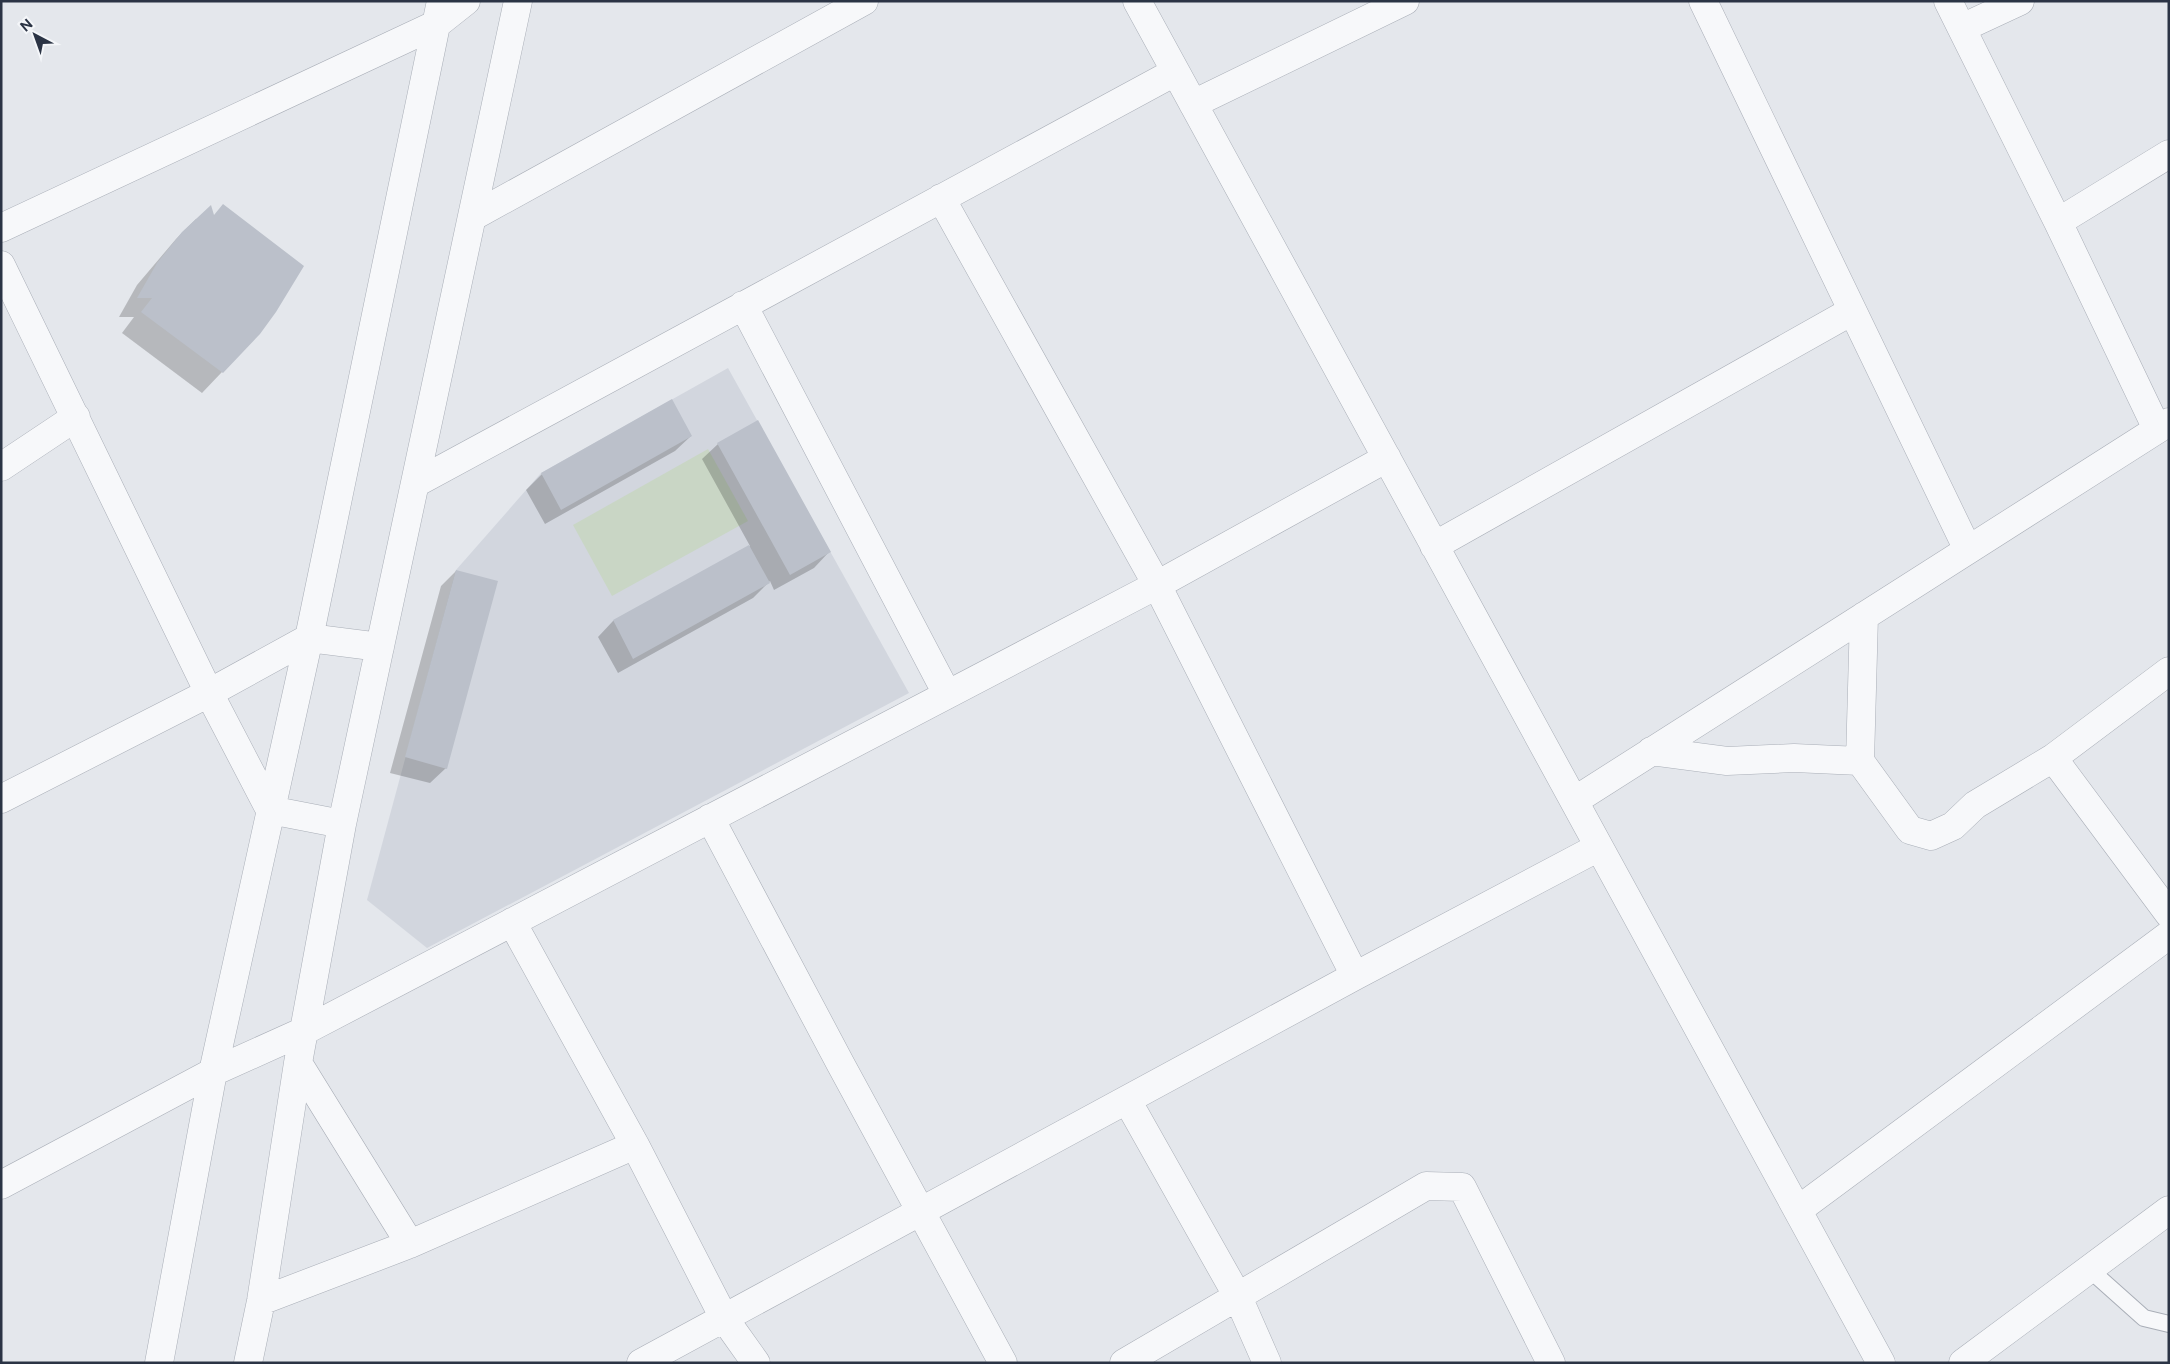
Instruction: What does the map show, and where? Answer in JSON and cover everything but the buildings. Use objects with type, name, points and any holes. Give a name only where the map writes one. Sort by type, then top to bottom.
[{"type":"street","points":[[1,228],[466,1]]},
{"type":"street","points":[[248,1363],[261,1301],[298,1064],[342,824],[518,1]]},
{"type":"street","points":[[472,217],[864,1]]},
{"type":"street","points":[[1136,1],[1881,1363]]},
{"type":"street","points":[[1193,104],[1405,1]]},
{"type":"street","points":[[1703,1],[1968,550]]},
{"type":"street","points":[[1574,801],[2163,426],[2058,222],[1948,1]]},
{"type":"street","points":[[1962,28],[2020,1]]},
{"type":"street","points":[[159,1363],[213,1072],[309,638],[439,13]]},
{"type":"street","points":[[416,483],[1175,72]]},
{"type":"street","points":[[2058,222],[2169,154]]},
{"type":"street","points":[[941,198],[1157,585],[1355,976]]},
{"type":"street","points":[[1,265],[209,693],[270,810]]},
{"type":"street","points":[[743,305],[947,694]]},
{"type":"street","points":[[1434,546],[1852,311]]},
{"type":"street","points":[[1,467],[76,416]]},
{"type":"street","points":[[1,1185],[213,1072],[304,1031],[1157,585],[1387,458]]},
{"type":"street","points":[[1864,616],[1860,761],[1910,830],[1931,836],[1953,826],[1975,805],[2053,758],[2169,671]]},
{"type":"street","points":[[1,799],[209,693],[309,638],[380,647]]},
{"type":"street","points":[[1651,751],[1727,761],[1794,758],[1860,761]]},
{"type":"street","points":[[2053,758],[2169,914]]},
{"type":"street","points":[[270,810],[342,824]]},
{"type":"street","points":[[710,818],[920,1212],[1003,1363]]},
{"type":"street","points":[[641,1363],[1355,976],[1599,847]]},
{"type":"street","points":[[512,922],[635,1144],[724,1318],[756,1363]]},
{"type":"street","points":[[1798,1210],[2169,935]]},
{"type":"street","points":[[298,1064],[410,1244]]},
{"type":"street","points":[[1127,1100],[1238,1297],[1267,1363]]},
{"type":"street","points":[[261,1301],[410,1244],[635,1144]]},
{"type":"street","points":[[1124,1363],[1426,1186],[1462,1186],[1551,1363]]},
{"type":"street","points":[[1963,1363],[2088,1268],[2169,1210]]},
{"type":"lane","points":[[2088,1268],[2144,1318],[2169,1324]]},
{"type":"shaded area","points":[[728,368],[909,693],[427,948],[367,900],[456,570],[541,473]]},
{"type":"green space","points":[[708,449],[748,521],[612,596],[573,525]]}]
